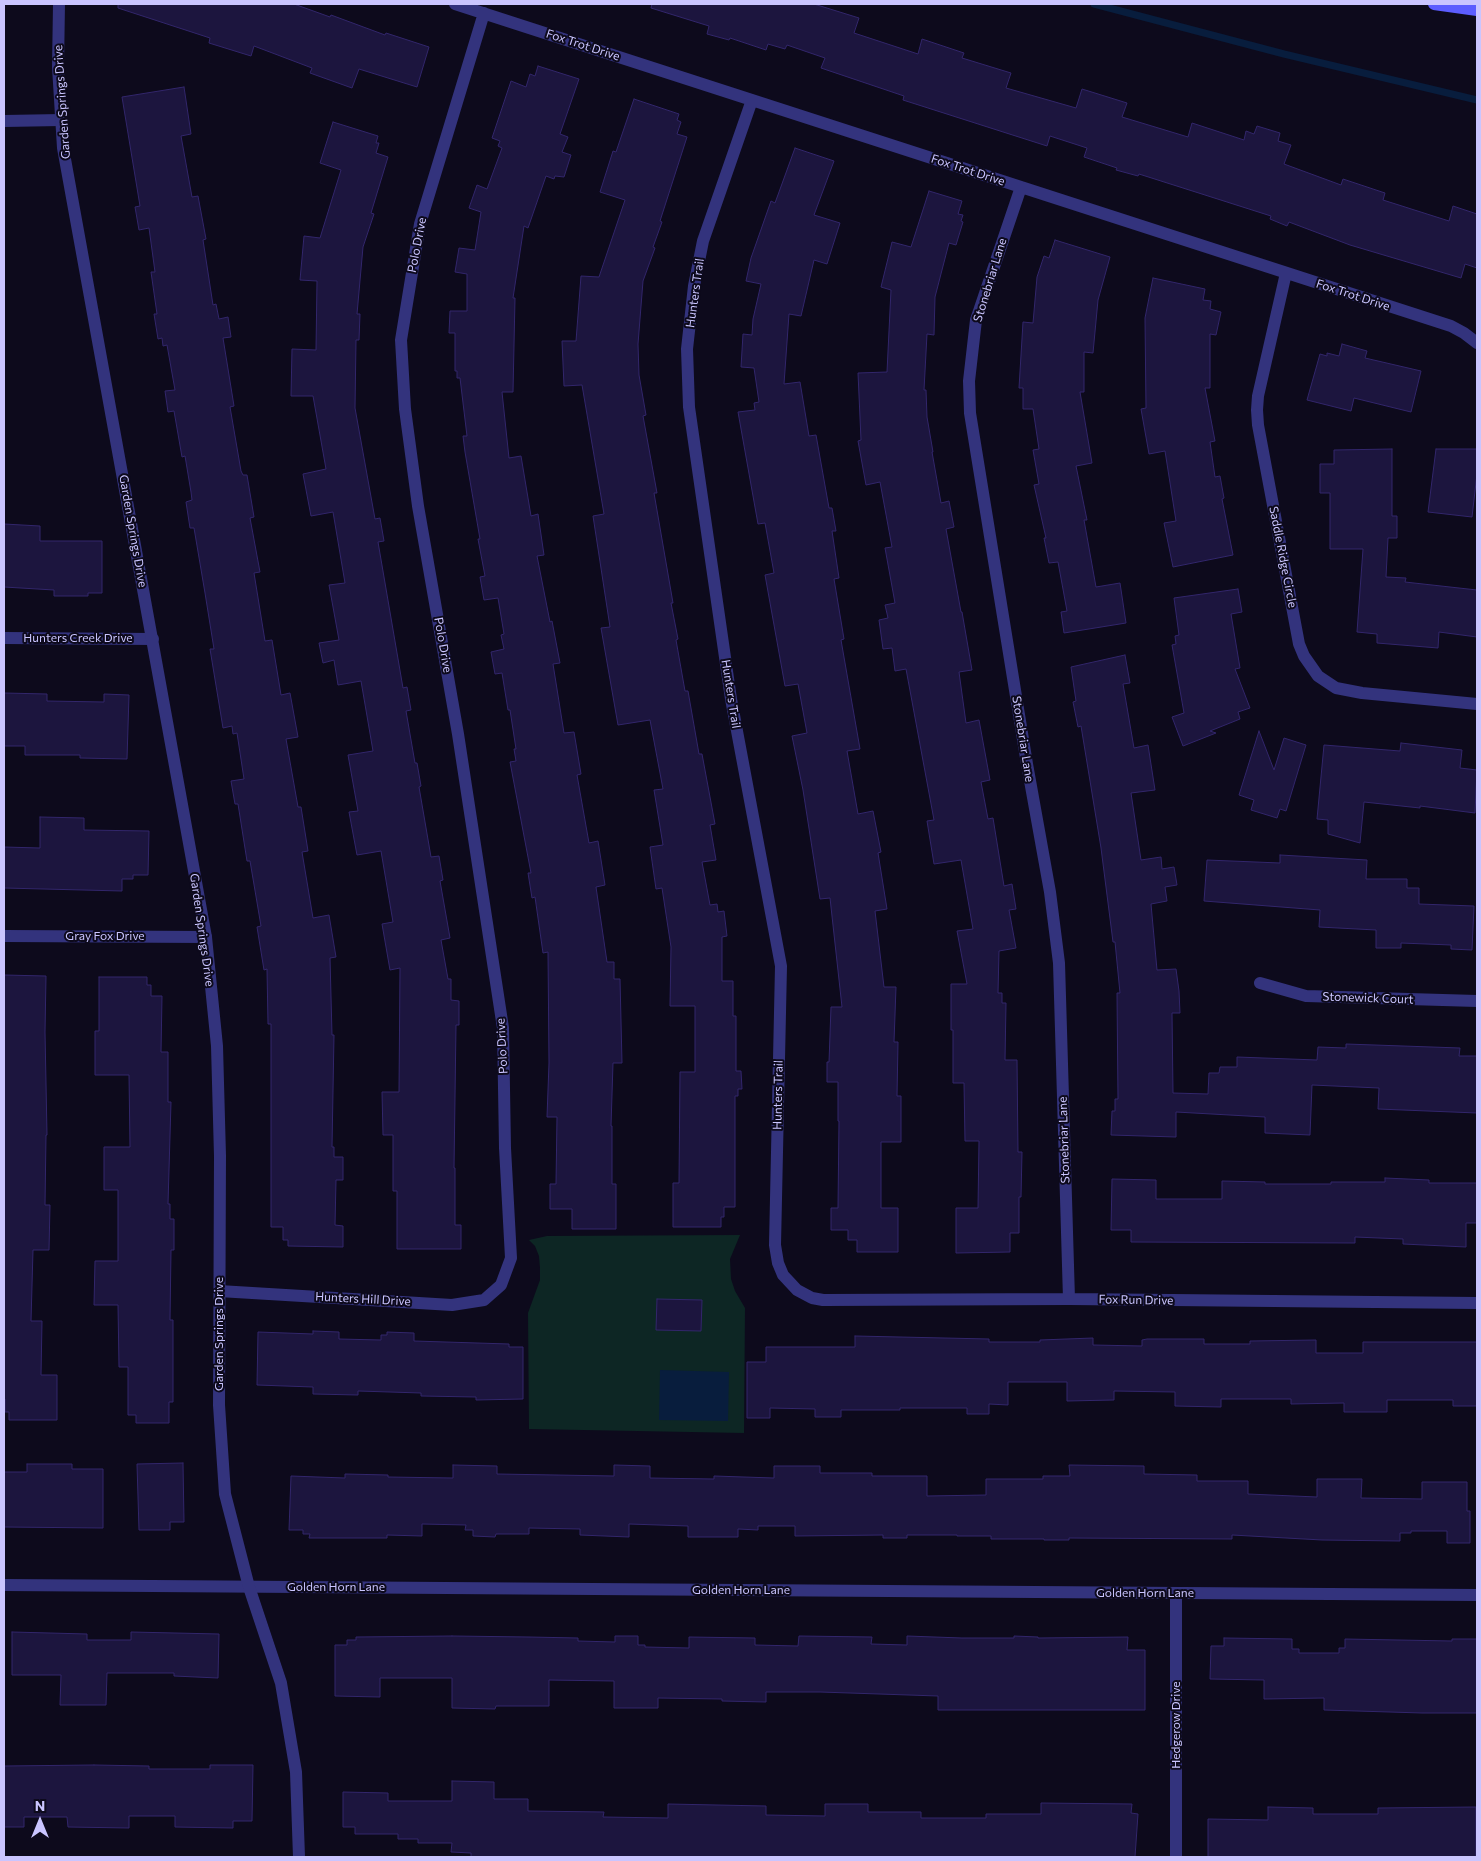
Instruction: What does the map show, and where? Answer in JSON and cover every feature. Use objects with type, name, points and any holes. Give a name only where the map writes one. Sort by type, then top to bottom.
[{"type":"main road","points":[[1434,4],[1477,10]]},
{"type":"street","name":"Garden Springs Drive","points":[[59,4],[58,67],[63,148],[206,937],[217,1066],[220,1156],[219,1405],[225,1494],[249,1587],[281,1683],[296,1772],[299,1857]]},
{"type":"street","name":"Fox Trot Drive","points":[[455,4],[1451,326],[1477,343]]},
{"type":"street","name":"Polo Drive","points":[[484,13],[420,224],[401,340],[405,409],[418,506],[458,734],[503,1028],[505,1148],[512,1258],[501,1285]]},
{"type":"street","name":"Hunters Trail","points":[[752,100],[703,241],[694,286],[687,349],[689,406],[731,699],[781,966],[775,1245],[778,1263],[783,1275],[797,1290]]},
{"type":"street","points":[[4,121],[61,120]]},
{"type":"street","name":"Stonebriar Lane","points":[[1021,187],[976,320],[969,380],[970,413],[1025,754],[1050,892],[1059,963],[1069,1299]]},
{"type":"street","name":"Saddle Ridge Circle","points":[[1286,272],[1258,396],[1257,410],[1258,425],[1299,644],[1304,656],[1318,676],[1336,688],[1362,693],[1477,704]]},
{"type":"street","name":"Hunters Creek Drive","points":[[4,638],[153,639]]},
{"type":"street","name":"Gray Fox Drive","points":[[4,936],[206,937]]},
{"type":"street","name":"Stonewick Court","points":[[1260,983],[1306,996],[1477,1001]]},
{"type":"street","name":"Hunters Hill Drive","points":[[219,1291],[452,1304],[484,1300],[501,1285]]},
{"type":"street","name":"Fox Run Drive","points":[[797,1290],[812,1298],[823,1300],[1069,1299],[1477,1303]]},
{"type":"street","name":"Golden Horn Lane","points":[[4,1585],[1477,1596]]},
{"type":"street","name":"Hedgerow Drive","points":[[1176,1593],[1176,1857]]},
{"type":"green space","points":[[740,1235],[730,1259],[731,1279],[735,1291],[745,1308],[744,1433],[529,1429],[528,1313],[540,1280],[540,1268],[539,1256],[535,1246],[529,1240],[547,1236]]},
{"type":"water","points":[[660,1370],[729,1372],[728,1421],[659,1420]]},
{"type":"building","points":[[118,4],[294,4],[330,17],[331,15],[385,35],[386,33],[429,47],[417,87],[359,69],[352,88],[310,73],[312,68],[254,46],[251,56],[209,43],[210,38],[118,8]]},
{"type":"building","points":[[652,4],[814,4],[859,18],[854,33],[918,54],[922,39],[964,53],[962,58],[1011,73],[1006,88],[1076,108],[1082,89],[1127,103],[1122,117],[1188,137],[1192,123],[1244,140],[1246,131],[1254,134],[1257,126],[1280,133],[1278,141],[1291,145],[1284,164],[1341,185],[1343,179],[1385,193],[1383,200],[1449,221],[1453,206],[1477,214],[1477,268],[1465,264],[1461,278],[1350,245],[1289,222],[1287,226],[1270,219],[1271,216],[1139,174],[1138,176],[1116,170],[1117,168],[1084,157],[1087,148],[1050,136],[1047,146],[903,100],[904,96],[821,68],[825,58],[787,45],[785,49],[768,44],[766,50],[730,38],[729,40],[707,34],[709,26],[651,8]]},
{"type":"building","points":[[538,66],[579,79],[560,134],[568,137],[562,152],[571,155],[564,177],[555,176],[554,179],[546,176],[528,228],[524,226],[513,298],[515,298],[513,392],[502,392],[509,458],[521,456],[531,516],[538,514],[544,555],[537,556],[560,663],[553,664],[564,733],[574,732],[581,774],[577,775],[589,843],[598,841],[605,885],[596,887],[607,962],[614,962],[614,979],[620,979],[622,1063],[613,1063],[611,1126],[612,1184],[616,1184],[616,1229],[572,1229],[572,1209],[550,1209],[550,1184],[556,1184],[557,1117],[547,1117],[549,1063],[548,952],[543,953],[535,897],[532,898],[528,873],[531,873],[510,762],[516,761],[514,749],[516,749],[510,710],[508,710],[502,673],[495,674],[491,652],[504,649],[501,635],[504,634],[498,598],[484,600],[480,577],[485,576],[465,452],[463,436],[467,436],[460,378],[457,378],[457,371],[455,371],[455,333],[449,333],[450,311],[467,311],[467,274],[455,272],[459,248],[475,250],[481,212],[469,208],[477,185],[487,189],[502,148],[498,146],[500,141],[492,138],[511,81],[526,87],[530,74],[535,76]]},
{"type":"building","points":[[184,87],[191,134],[181,136],[192,197],[198,196],[206,239],[203,240],[213,305],[216,304],[219,319],[228,317],[231,337],[223,338],[234,406],[230,407],[241,471],[243,475],[247,475],[254,517],[250,518],[260,572],[254,573],[265,641],[272,640],[281,695],[290,693],[298,737],[286,739],[298,807],[301,807],[308,851],[302,852],[313,918],[329,915],[336,957],[330,958],[332,1035],[334,1035],[332,1147],[334,1147],[334,1157],[343,1157],[343,1180],[336,1180],[335,1225],[343,1226],[343,1247],[288,1246],[288,1240],[283,1240],[283,1227],[271,1227],[271,1024],[268,1024],[267,969],[264,970],[257,927],[261,926],[250,861],[247,861],[238,804],[235,804],[231,781],[244,779],[237,733],[233,734],[232,726],[223,728],[210,649],[214,649],[205,593],[194,528],[190,528],[186,502],[192,500],[185,456],[182,457],[174,411],[168,412],[165,391],[175,390],[167,345],[163,346],[162,338],[158,339],[154,314],[157,314],[151,272],[155,272],[149,228],[139,230],[135,207],[140,206],[122,97]]},
{"type":"building","points":[[634,99],[679,114],[677,120],[681,122],[677,134],[687,137],[660,221],[662,222],[653,247],[655,248],[643,281],[638,344],[639,375],[646,415],[643,416],[657,493],[654,493],[673,603],[671,603],[678,639],[676,640],[685,691],[688,691],[699,754],[702,754],[715,824],[710,825],[716,860],[702,862],[710,905],[717,904],[718,912],[724,911],[727,936],[722,937],[722,981],[733,981],[733,1016],[736,1016],[736,1071],[741,1071],[742,1089],[738,1089],[738,1096],[735,1096],[735,1207],[724,1207],[721,1227],[673,1227],[673,1183],[679,1183],[680,1072],[695,1072],[695,1006],[670,1006],[671,947],[662,888],[656,889],[650,847],[663,845],[654,790],[663,789],[650,720],[618,725],[601,628],[610,627],[593,516],[604,514],[582,385],[564,386],[562,341],[576,341],[581,276],[599,277],[625,200],[600,192],[613,151],[616,152]]},
{"type":"building","points":[[333,122],[378,136],[376,143],[379,143],[376,153],[388,157],[371,213],[374,214],[363,247],[357,314],[360,314],[359,340],[356,340],[355,408],[375,519],[380,518],[384,541],[378,542],[403,688],[407,687],[411,710],[406,711],[421,786],[419,787],[431,857],[439,856],[443,880],[440,881],[450,938],[441,940],[448,979],[451,979],[451,1000],[459,1001],[459,1025],[456,1025],[454,1168],[455,1225],[461,1225],[461,1249],[397,1249],[397,1191],[393,1191],[393,1135],[383,1135],[382,1092],[399,1092],[400,968],[390,970],[382,924],[393,922],[381,851],[357,855],[349,812],[358,811],[348,755],[373,751],[361,681],[338,685],[334,660],[323,663],[319,643],[339,640],[329,585],[345,583],[333,512],[311,516],[303,474],[326,469],[313,396],[291,396],[292,349],[316,350],[317,281],[300,280],[304,236],[320,238],[341,170],[320,163]]},
{"type":"building","points":[[795,148],[834,161],[814,215],[840,223],[827,264],[814,260],[801,316],[789,314],[784,384],[800,382],[809,436],[816,435],[829,508],[832,508],[836,531],[832,531],[839,578],[834,579],[844,639],[841,640],[860,749],[847,751],[858,814],[873,811],[881,852],[878,853],[887,909],[875,911],[884,987],[896,987],[894,1042],[898,1042],[897,1096],[901,1096],[901,1142],[881,1142],[881,1208],[898,1208],[898,1252],[857,1252],[857,1240],[848,1240],[848,1230],[831,1230],[831,1208],[838,1208],[839,1121],[838,1082],[827,1082],[827,1062],[829,1062],[831,1007],[842,1007],[830,898],[820,899],[803,790],[792,736],[807,733],[798,684],[785,686],[765,575],[774,573],[765,523],[758,524],[738,412],[755,410],[754,403],[759,402],[754,368],[741,367],[743,334],[752,335],[753,319],[761,284],[746,281],[751,258],[771,201],[775,203]]},
{"type":"building","points":[[929,191],[962,201],[958,214],[963,215],[961,221],[963,222],[956,245],[949,243],[935,297],[934,335],[927,334],[924,390],[926,390],[927,417],[941,503],[949,501],[954,527],[946,529],[972,670],[959,672],[966,723],[979,720],[990,780],[981,782],[988,819],[993,818],[1004,886],[1012,884],[1016,909],[1009,910],[1016,948],[999,951],[998,993],[1002,993],[1002,1003],[1006,1003],[1005,1060],[1017,1060],[1018,1152],[1022,1152],[1019,1233],[1010,1233],[1010,1252],[956,1253],[956,1208],[978,1208],[979,1141],[965,1141],[964,1083],[953,1083],[953,1030],[951,1030],[951,984],[967,984],[957,931],[973,929],[961,860],[934,864],[927,821],[934,820],[906,669],[895,671],[892,648],[883,649],[879,620],[888,618],[885,605],[895,603],[885,548],[892,547],[880,482],[866,485],[858,441],[861,440],[858,373],[887,372],[891,290],[881,287],[892,242],[911,247]]},
{"type":"building","points":[[1055,240],[1110,257],[1098,300],[1093,353],[1084,352],[1084,392],[1080,392],[1092,463],[1076,466],[1087,520],[1084,520],[1096,587],[1120,583],[1126,623],[1064,633],[1061,612],[1067,611],[1058,562],[1049,563],[1044,538],[1046,538],[1034,485],[1039,484],[1033,450],[1039,449],[1033,409],[1023,409],[1023,388],[1019,388],[1023,322],[1033,323],[1037,277],[1044,256],[1049,258]]},
{"type":"building","points":[[1153,278],[1205,289],[1203,300],[1211,301],[1210,309],[1221,312],[1216,335],[1210,334],[1210,388],[1205,388],[1215,441],[1210,442],[1215,477],[1220,476],[1224,498],[1222,499],[1233,555],[1173,567],[1164,523],[1176,521],[1165,451],[1149,454],[1141,409],[1146,408],[1145,318]]},
{"type":"building","points":[[1342,344],[1367,351],[1365,358],[1421,371],[1411,412],[1354,398],[1351,411],[1307,400],[1320,354],[1327,356],[1327,353],[1339,356]]},
{"type":"building","points":[[1392,449],[1392,516],[1397,516],[1397,538],[1388,538],[1386,577],[1406,578],[1405,582],[1477,590],[1477,637],[1439,632],[1438,648],[1377,643],[1377,634],[1357,632],[1363,549],[1330,549],[1330,493],[1320,493],[1320,464],[1334,464],[1334,450]]},
{"type":"building","points":[[1436,449],[1477,449],[1477,474],[1472,517],[1428,512]]},
{"type":"building","points":[[4,524],[40,526],[40,541],[102,541],[102,593],[88,593],[88,596],[54,596],[54,590],[4,587]]},
{"type":"building","points":[[1238,589],[1242,612],[1231,614],[1240,668],[1235,669],[1250,708],[1238,712],[1240,719],[1210,731],[1216,733],[1183,746],[1172,717],[1184,713],[1172,645],[1176,644],[1175,636],[1179,635],[1174,598]]},
{"type":"building","points":[[1125,655],[1130,683],[1123,684],[1134,748],[1148,745],[1155,790],[1131,793],[1141,860],[1161,857],[1162,869],[1174,867],[1177,885],[1165,887],[1167,901],[1151,904],[1157,970],[1176,969],[1179,991],[1180,1013],[1172,1013],[1173,1093],[1208,1094],[1209,1073],[1219,1073],[1220,1067],[1237,1067],[1237,1057],[1317,1060],[1318,1047],[1346,1048],[1346,1044],[1460,1048],[1459,1056],[1477,1056],[1477,1113],[1378,1109],[1379,1088],[1312,1085],[1310,1135],[1265,1133],[1265,1117],[1176,1112],[1176,1137],[1111,1135],[1112,1111],[1115,1111],[1115,1099],[1118,1099],[1117,993],[1120,993],[1115,942],[1113,942],[1101,848],[1081,726],[1078,727],[1073,702],[1076,701],[1071,667]]},
{"type":"building","points":[[4,693],[47,694],[47,701],[104,702],[104,694],[129,695],[127,759],[80,758],[80,755],[25,755],[25,746],[4,746]]},
{"type":"building","points":[[1259,731],[1274,770],[1284,738],[1306,745],[1286,811],[1280,809],[1277,818],[1251,810],[1254,800],[1239,795]]},
{"type":"building","points":[[1401,743],[1462,750],[1460,768],[1477,770],[1475,813],[1420,806],[1420,808],[1364,802],[1360,843],[1328,834],[1328,820],[1317,819],[1324,745],[1400,751]]},
{"type":"building","points":[[40,817],[84,818],[84,830],[149,831],[148,875],[133,875],[133,879],[122,879],[122,891],[4,888],[4,847],[40,848]]},
{"type":"building","points":[[1280,855],[1367,860],[1366,879],[1407,879],[1407,888],[1419,888],[1419,904],[1474,906],[1472,950],[1451,949],[1451,945],[1401,943],[1401,948],[1376,948],[1376,930],[1319,927],[1320,910],[1204,901],[1207,860],[1280,863]]},
{"type":"building","points":[[4,975],[46,976],[47,1135],[45,1205],[50,1205],[49,1250],[33,1250],[31,1321],[42,1321],[41,1375],[57,1375],[57,1420],[9,1420],[9,1412],[5,1412]]},
{"type":"building","points":[[99,977],[147,977],[147,985],[151,985],[151,996],[162,996],[161,1052],[168,1052],[168,1102],[171,1102],[168,1204],[170,1204],[170,1219],[174,1219],[174,1250],[171,1250],[170,1320],[173,1320],[173,1402],[169,1402],[169,1423],[136,1423],[136,1415],[128,1415],[128,1367],[119,1367],[118,1305],[94,1305],[95,1261],[118,1261],[118,1190],[104,1190],[104,1147],[130,1147],[129,1075],[95,1075],[95,1031],[99,1031]]},
{"type":"building","points":[[1385,1178],[1429,1180],[1429,1183],[1477,1183],[1477,1223],[1466,1223],[1466,1247],[1403,1244],[1403,1239],[1355,1237],[1355,1243],[1131,1242],[1131,1230],[1111,1230],[1112,1179],[1156,1180],[1156,1199],[1222,1199],[1222,1181],[1265,1182],[1265,1184],[1331,1184],[1331,1182],[1385,1182]]},
{"type":"building","points":[[657,1299],[702,1300],[701,1331],[656,1330]]},
{"type":"building","points":[[313,1331],[339,1332],[339,1339],[381,1340],[381,1335],[387,1335],[387,1332],[414,1333],[414,1341],[509,1344],[509,1347],[523,1347],[523,1399],[476,1400],[476,1397],[421,1396],[421,1393],[358,1391],[358,1395],[313,1394],[313,1387],[257,1385],[258,1332],[313,1334]]},
{"type":"building","points":[[855,1336],[989,1339],[989,1342],[1040,1342],[1040,1340],[1093,1338],[1093,1345],[1142,1346],[1142,1340],[1147,1339],[1204,1339],[1204,1344],[1250,1344],[1250,1341],[1316,1340],[1316,1353],[1363,1353],[1363,1342],[1477,1342],[1477,1406],[1453,1406],[1453,1400],[1387,1400],[1387,1412],[1344,1412],[1344,1403],[1291,1404],[1291,1399],[1221,1399],[1221,1407],[1175,1406],[1175,1392],[1114,1391],[1114,1400],[1067,1401],[1067,1382],[1008,1382],[1008,1405],[989,1404],[989,1414],[967,1414],[967,1408],[900,1408],[900,1410],[841,1410],[841,1417],[815,1417],[815,1409],[770,1408],[770,1418],[747,1418],[747,1362],[766,1362],[766,1347],[855,1347]]},
{"type":"building","points":[[183,1463],[184,1522],[170,1522],[170,1530],[139,1530],[137,1464]]},
{"type":"building","points":[[27,1464],[72,1464],[72,1469],[103,1469],[103,1528],[4,1527],[4,1472],[27,1472]]},
{"type":"building","points":[[453,1465],[497,1466],[497,1474],[614,1476],[614,1465],[650,1466],[650,1478],[714,1479],[714,1476],[774,1478],[774,1466],[820,1466],[820,1473],[872,1473],[872,1476],[927,1476],[927,1496],[986,1495],[986,1479],[1043,1479],[1043,1476],[1070,1476],[1069,1465],[1144,1466],[1144,1474],[1197,1475],[1197,1481],[1248,1481],[1248,1494],[1317,1497],[1317,1479],[1362,1479],[1361,1498],[1422,1499],[1422,1482],[1467,1482],[1467,1511],[1470,1511],[1470,1543],[1447,1543],[1447,1531],[1411,1531],[1411,1533],[1400,1533],[1400,1541],[1322,1540],[1232,1535],[1232,1539],[1069,1538],[1069,1540],[991,1539],[991,1536],[957,1535],[907,1535],[907,1538],[883,1538],[883,1535],[795,1536],[795,1526],[758,1526],[758,1530],[738,1529],[738,1537],[688,1537],[688,1526],[629,1524],[629,1537],[580,1535],[580,1529],[529,1528],[529,1534],[496,1534],[495,1537],[473,1536],[473,1530],[465,1530],[466,1525],[422,1524],[422,1536],[387,1535],[387,1538],[309,1538],[310,1534],[303,1534],[303,1530],[289,1530],[291,1476],[345,1478],[345,1474],[453,1478]]},
{"type":"building","points":[[12,1632],[87,1634],[87,1640],[131,1640],[131,1632],[219,1634],[218,1678],[174,1676],[174,1673],[107,1673],[106,1705],[60,1705],[61,1675],[12,1675]]},
{"type":"building","points":[[615,1636],[638,1636],[638,1645],[645,1645],[645,1647],[689,1648],[689,1637],[755,1638],[755,1645],[798,1646],[799,1636],[872,1637],[871,1644],[907,1645],[907,1636],[962,1638],[1014,1638],[1014,1636],[1038,1638],[1128,1637],[1127,1650],[1145,1650],[1145,1710],[938,1710],[938,1696],[820,1692],[766,1692],[766,1702],[658,1698],[658,1708],[614,1708],[614,1681],[549,1680],[549,1706],[496,1706],[495,1709],[452,1708],[452,1678],[380,1678],[380,1697],[335,1696],[335,1645],[347,1645],[347,1640],[356,1640],[356,1637],[578,1638],[578,1641],[615,1642]]},
{"type":"building","points":[[1224,1638],[1292,1639],[1292,1649],[1299,1649],[1299,1653],[1339,1653],[1339,1648],[1345,1648],[1345,1639],[1452,1641],[1452,1639],[1477,1639],[1477,1713],[1324,1710],[1324,1698],[1264,1699],[1264,1680],[1210,1679],[1211,1646],[1224,1646]]},
{"type":"building","points":[[210,1765],[253,1765],[252,1821],[233,1821],[233,1828],[175,1827],[175,1816],[129,1816],[129,1828],[68,1827],[67,1817],[24,1817],[24,1827],[4,1827],[4,1766],[149,1766],[149,1769],[210,1769]]},
{"type":"building","points":[[452,1781],[494,1782],[494,1799],[528,1799],[528,1811],[604,1812],[603,1817],[668,1818],[668,1804],[766,1806],[766,1815],[825,1816],[825,1804],[868,1804],[868,1812],[921,1812],[921,1818],[986,1818],[986,1814],[1041,1814],[1041,1803],[1132,1804],[1131,1813],[1138,1814],[1135,1857],[471,1857],[471,1853],[451,1852],[452,1843],[418,1843],[418,1839],[398,1839],[398,1834],[355,1834],[355,1827],[343,1827],[343,1792],[388,1793],[388,1801],[452,1801]]},
{"type":"building","points":[[1268,1807],[1313,1808],[1313,1814],[1378,1814],[1378,1808],[1476,1807],[1476,1857],[1208,1857],[1208,1819],[1268,1820]]},
{"type":"waterway","points":[[1094,4],[1284,54],[1477,100]]}]
